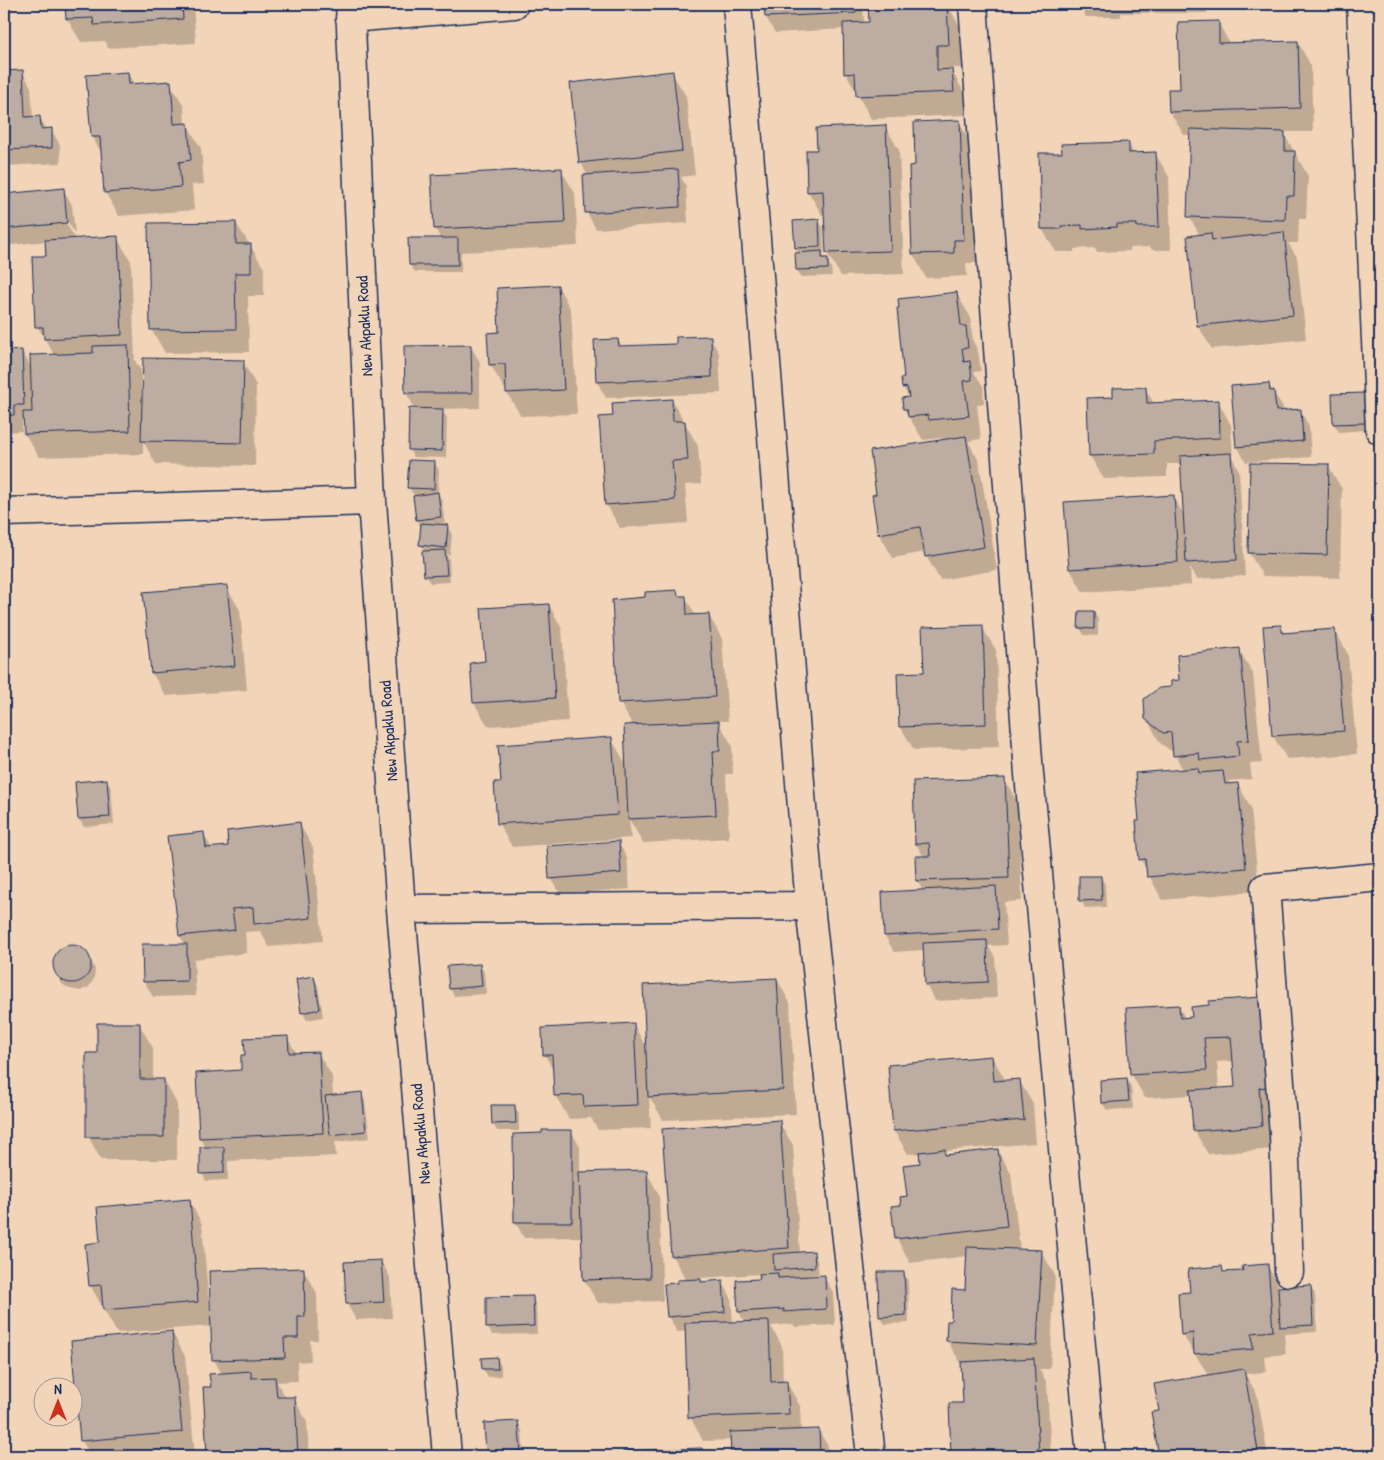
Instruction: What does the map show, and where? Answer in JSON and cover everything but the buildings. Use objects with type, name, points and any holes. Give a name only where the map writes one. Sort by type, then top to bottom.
[{"type":"street","points":[[350,11],[514,4]]},
{"type":"street","points":[[737,4],[810,906],[871,1456]]},
{"type":"street","points":[[973,4],[1029,774],[1091,1456]]},
{"type":"street","points":[[1361,4],[1380,430]]},
{"type":"street","name":"New Akpaklu Road","points":[[350,11],[372,501],[401,909],[447,1456]]},
{"type":"street","points":[[4,512],[372,501]]},
{"type":"street","points":[[1289,1272],[1284,1134],[1265,888],[1380,877]]},
{"type":"street","points":[[401,909],[810,906]]}]
